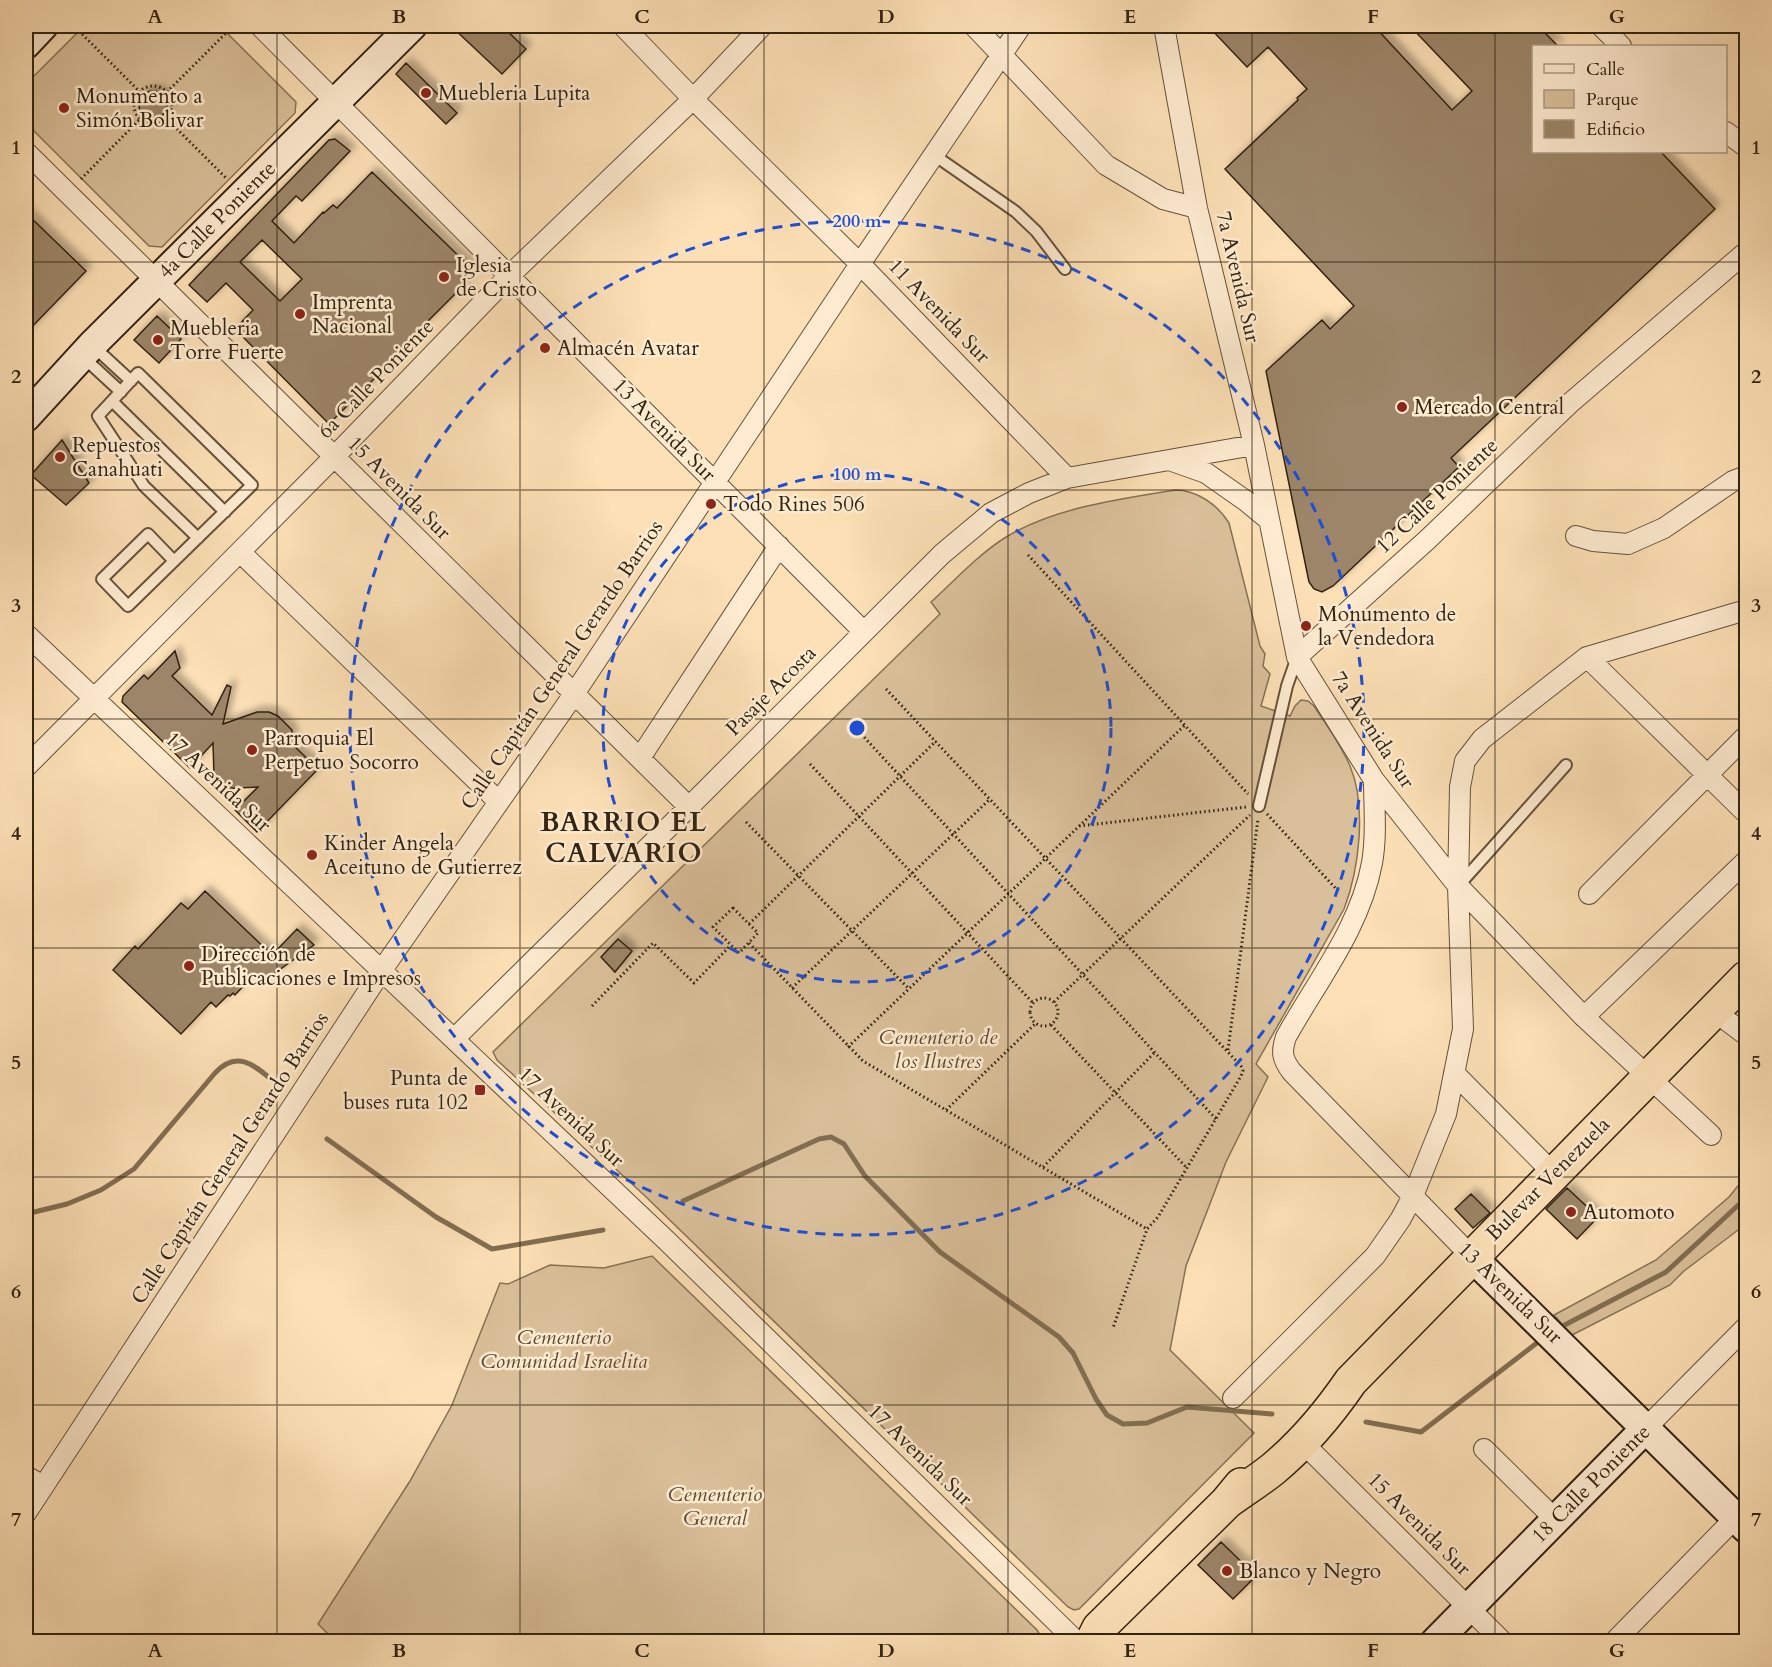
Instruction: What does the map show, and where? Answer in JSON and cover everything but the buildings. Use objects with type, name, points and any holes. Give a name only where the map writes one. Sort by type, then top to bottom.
[{"type":"highway","name":"Bulevar Venezuela","points":[[1082,1638],[1227,1502],[1273,1469],[1331,1411],[1351,1381],[1746,978]]},
{"type":"highway","name":"Bulevar Venezuela","points":[[1227,1502],[1263,1458],[1322,1399],[1351,1381]]},
{"type":"street","points":[[26,44],[43,26]]},
{"type":"street","name":"13 Avenida Sur","points":[[260,26],[864,632]]},
{"type":"street","name":"4a Calle Poniente","points":[[26,417],[87,350],[412,26]]},
{"type":"street","name":"11 Avenida Sur","points":[[623,26],[693,99],[860,264],[1067,478]]},
{"type":"street","name":"6a Calle Poniente","points":[[26,767],[510,276],[693,99],[762,26]]},
{"type":"street","points":[[974,26],[1106,165],[1163,200],[1197,208]]},
{"type":"street","name":"Calle Capitán General Gerardo Barrios","points":[[26,1513],[382,970],[574,694],[1021,26]]},
{"type":"street","name":"7a Avenida Sur","points":[[1164,26],[1197,208],[1254,446],[1297,657],[1374,780],[1458,886],[1584,1017],[1711,1135]]},
{"type":"street","points":[[1601,26],[1620,45]]},
{"type":"street","points":[[1727,133],[1746,147]]},
{"type":"street","name":"15 Avenida Sur","points":[[26,152],[689,807]]},
{"type":"street","name":"12 Calle Poniente","points":[[1297,657],[1421,545],[1569,404],[1746,252]]},
{"type":"street","name":"Pasaje Acosta","points":[[454,1039],[942,554],[976,523],[1010,502],[1067,478],[1254,446]]},
{"type":"street","name":"Pasaje Acosta","points":[[1170,460],[1206,473],[1269,520]]},
{"type":"street","points":[[1576,536],[1593,541],[1628,543],[1664,528],[1733,481],[1746,476]]},
{"type":"street","points":[[640,758],[779,546]]},
{"type":"street","points":[[240,552],[499,802]]},
{"type":"street","points":[[1233,1398],[1375,1256],[1400,1220],[1413,1196],[1446,1114],[1463,1029],[1458,886],[1460,788],[1465,761],[1482,739],[1587,657],[1746,610]]},
{"type":"street","name":"17 Avenida Sur","points":[[26,634],[676,1249],[1082,1638]]},
{"type":"street","points":[[1587,657],[1746,813]]},
{"type":"street","points":[[1589,894],[1746,736]]},
{"type":"street","name":"13 Avenida Sur","points":[[1374,780],[1372,861],[1364,893],[1346,934],[1286,1037],[1282,1052],[1284,1060],[1292,1072],[1472,1257],[1646,1428],[1743,1518]]},
{"type":"street","points":[[1584,1017],[1746,861]]},
{"type":"street","points":[[1714,1011],[1746,1035]]},
{"type":"street","points":[[1454,1073],[1554,1174]]},
{"type":"street","name":"18 Calle Poniente","points":[[1435,1641],[1746,1327]]},
{"type":"street","name":"15 Avenida Sur","points":[[1301,1441],[1503,1641]]},
{"type":"street","points":[[1484,1449],[1556,1520]]},
{"type":"street","points":[[26,1476],[43,1486]]},
{"type":"street","points":[[1614,1641],[1743,1518]]},
{"type":"lane","points":[[934,154],[1016,212],[1036,231],[1065,269]]},
{"type":"lane","points":[[87,350],[131,381]]},
{"type":"lane","points":[[87,350],[121,392]]},
{"type":"lane","points":[[174,561],[148,534],[102,579],[128,606],[225,512],[252,485],[138,373],[98,416],[144,486],[198,538]]},
{"type":"lane","points":[[112,401],[225,512]]},
{"type":"lane","points":[[1259,806],[1287,686],[1297,657]]},
{"type":"lane","points":[[1458,886],[1566,765]]},
{"type":"path","points":[[79,31],[140,92]]},
{"type":"path","points":[[167,92],[226,32]]},
{"type":"path","points":[[153,86],[167,92],[172,105],[167,119],[154,124],[140,119],[134,105],[140,92],[153,86]]},
{"type":"path","points":[[81,178],[140,119]]},
{"type":"path","points":[[167,119],[228,180]]},
{"type":"path","points":[[1028,555],[1339,892]]},
{"type":"path","points":[[886,688],[1228,1050],[1243,1071],[1158,1217],[1147,1229],[1113,1328]]},
{"type":"path","points":[[852,724],[1216,1119]]},
{"type":"path","points":[[848,1047],[1185,725]]},
{"type":"path","points":[[749,924],[936,741]]},
{"type":"path","points":[[810,764],[1033,1003]]},
{"type":"path","points":[[792,988],[990,799]]},
{"type":"path","points":[[1078,826],[1259,806]]},
{"type":"path","points":[[1054,1002],[1259,806]]},
{"type":"path","points":[[1228,1050],[1259,806]]},
{"type":"path","points":[[746,822],[909,989]]},
{"type":"path","points":[[733,908],[758,933],[748,943],[739,953],[713,927],[733,908]]},
{"type":"path","points":[[592,1006],[653,943],[694,983],[731,945]]},
{"type":"path","points":[[748,943],[862,1061],[1147,1229]]},
{"type":"path","points":[[1041,998],[1054,1002],[1058,1015],[1051,1025],[1044,1027],[1035,1024],[1030,1016],[1033,1003],[1041,998]]},
{"type":"path","points":[[946,1110],[1035,1024]]},
{"type":"path","points":[[1051,1025],[1187,1168]]},
{"type":"path","points":[[1043,1168],[1155,1052]]},
{"type":"green space","points":[[84,26],[220,26],[296,102],[295,113],[162,247],[149,246],[26,123],[26,84]]},
{"type":"green space","name":"Cementerio de los Ilustres","points":[[1175,490],[1191,493],[1206,500],[1219,510],[1229,523],[1260,646],[1265,654],[1263,666],[1270,674],[1261,706],[1290,716],[1301,700],[1308,701],[1314,706],[1350,766],[1358,800],[1359,838],[1354,876],[1344,909],[1256,1064],[1268,1077],[1226,1162],[1186,1266],[1170,1350],[1254,1433],[1079,1609],[1074,1610],[1068,1607],[644,1195],[497,1060],[493,1052],[940,614],[931,602],[984,553],[1022,528],[1064,512],[1109,501]]},
{"type":"green space","points":[[1746,1176],[1746,1224],[1684,1271],[1670,1285],[1572,1335],[1554,1315],[1656,1260],[1729,1197]]},
{"type":"green space","name":"Cementerio General","points":[[652,1256],[1037,1630],[1040,1635],[1039,1641],[335,1641],[318,1624],[410,1481],[452,1405],[500,1283],[508,1284],[550,1265],[604,1268]]},
{"type":"waterway","points":[[26,1214],[67,1204],[101,1190],[134,1169],[215,1073],[230,1062],[244,1062],[272,1080]]},
{"type":"waterway","points":[[683,1201],[819,1139],[831,1137],[844,1144],[865,1176],[940,1252],[1059,1337],[1073,1353],[1096,1399],[1107,1415],[1123,1424],[1147,1423],[1187,1407],[1272,1414]]},
{"type":"waterway","points":[[327,1139],[436,1217],[492,1249],[603,1230]]},
{"type":"waterway","points":[[1557,1329],[1666,1272],[1746,1198]]},
{"type":"waterway","points":[[1366,1422],[1421,1432],[1542,1339]]},
{"type":"place","name":"Muebleria Lupita","points":[[426,93]]},
{"type":"place","name":"Monumento a Simón Bolivar","points":[[64,108]]},
{"type":"place","name":"Iglesia de Cristo","points":[[444,277]]},
{"type":"place","name":"Imprenta Nacional","points":[[300,314]]},
{"type":"place","name":"Muebleria Torre Fuerte","points":[[158,340]]},
{"type":"place","name":"Almacén Avatar","points":[[545,348]]},
{"type":"place","name":"Mercado Central","points":[[1402,407]]},
{"type":"place","name":"Repuestos Canahuati","points":[[60,457]]},
{"type":"place","name":"Todo Rines 506","points":[[711,504]]},
{"type":"place","name":"Monumento de la Vendedora","points":[[1306,626]]},
{"type":"place","name":"Parroquia El Perpetuo Socorro","points":[[252,750]]},
{"type":"place","name":"Kinder Angela Aceituno de Gutierrez","points":[[312,855]]},
{"type":"place","name":"Dirección de Publicaciones e Impresos","points":[[189,966]]},
{"type":"place","name":"Punta de buses ruta 102","points":[[480,1090]]},
{"type":"place","name":"Automoto","points":[[1571,1212]]},
{"type":"place","name":"Blanco y Negro","points":[[1227,1571]]},
{"type":"district","name":"BARRIO EL CALVARIO","points":[[624,838]]},
{"type":"park label","name":"Cementerio Comunidad Israelita","points":[[564,1349]]}]
